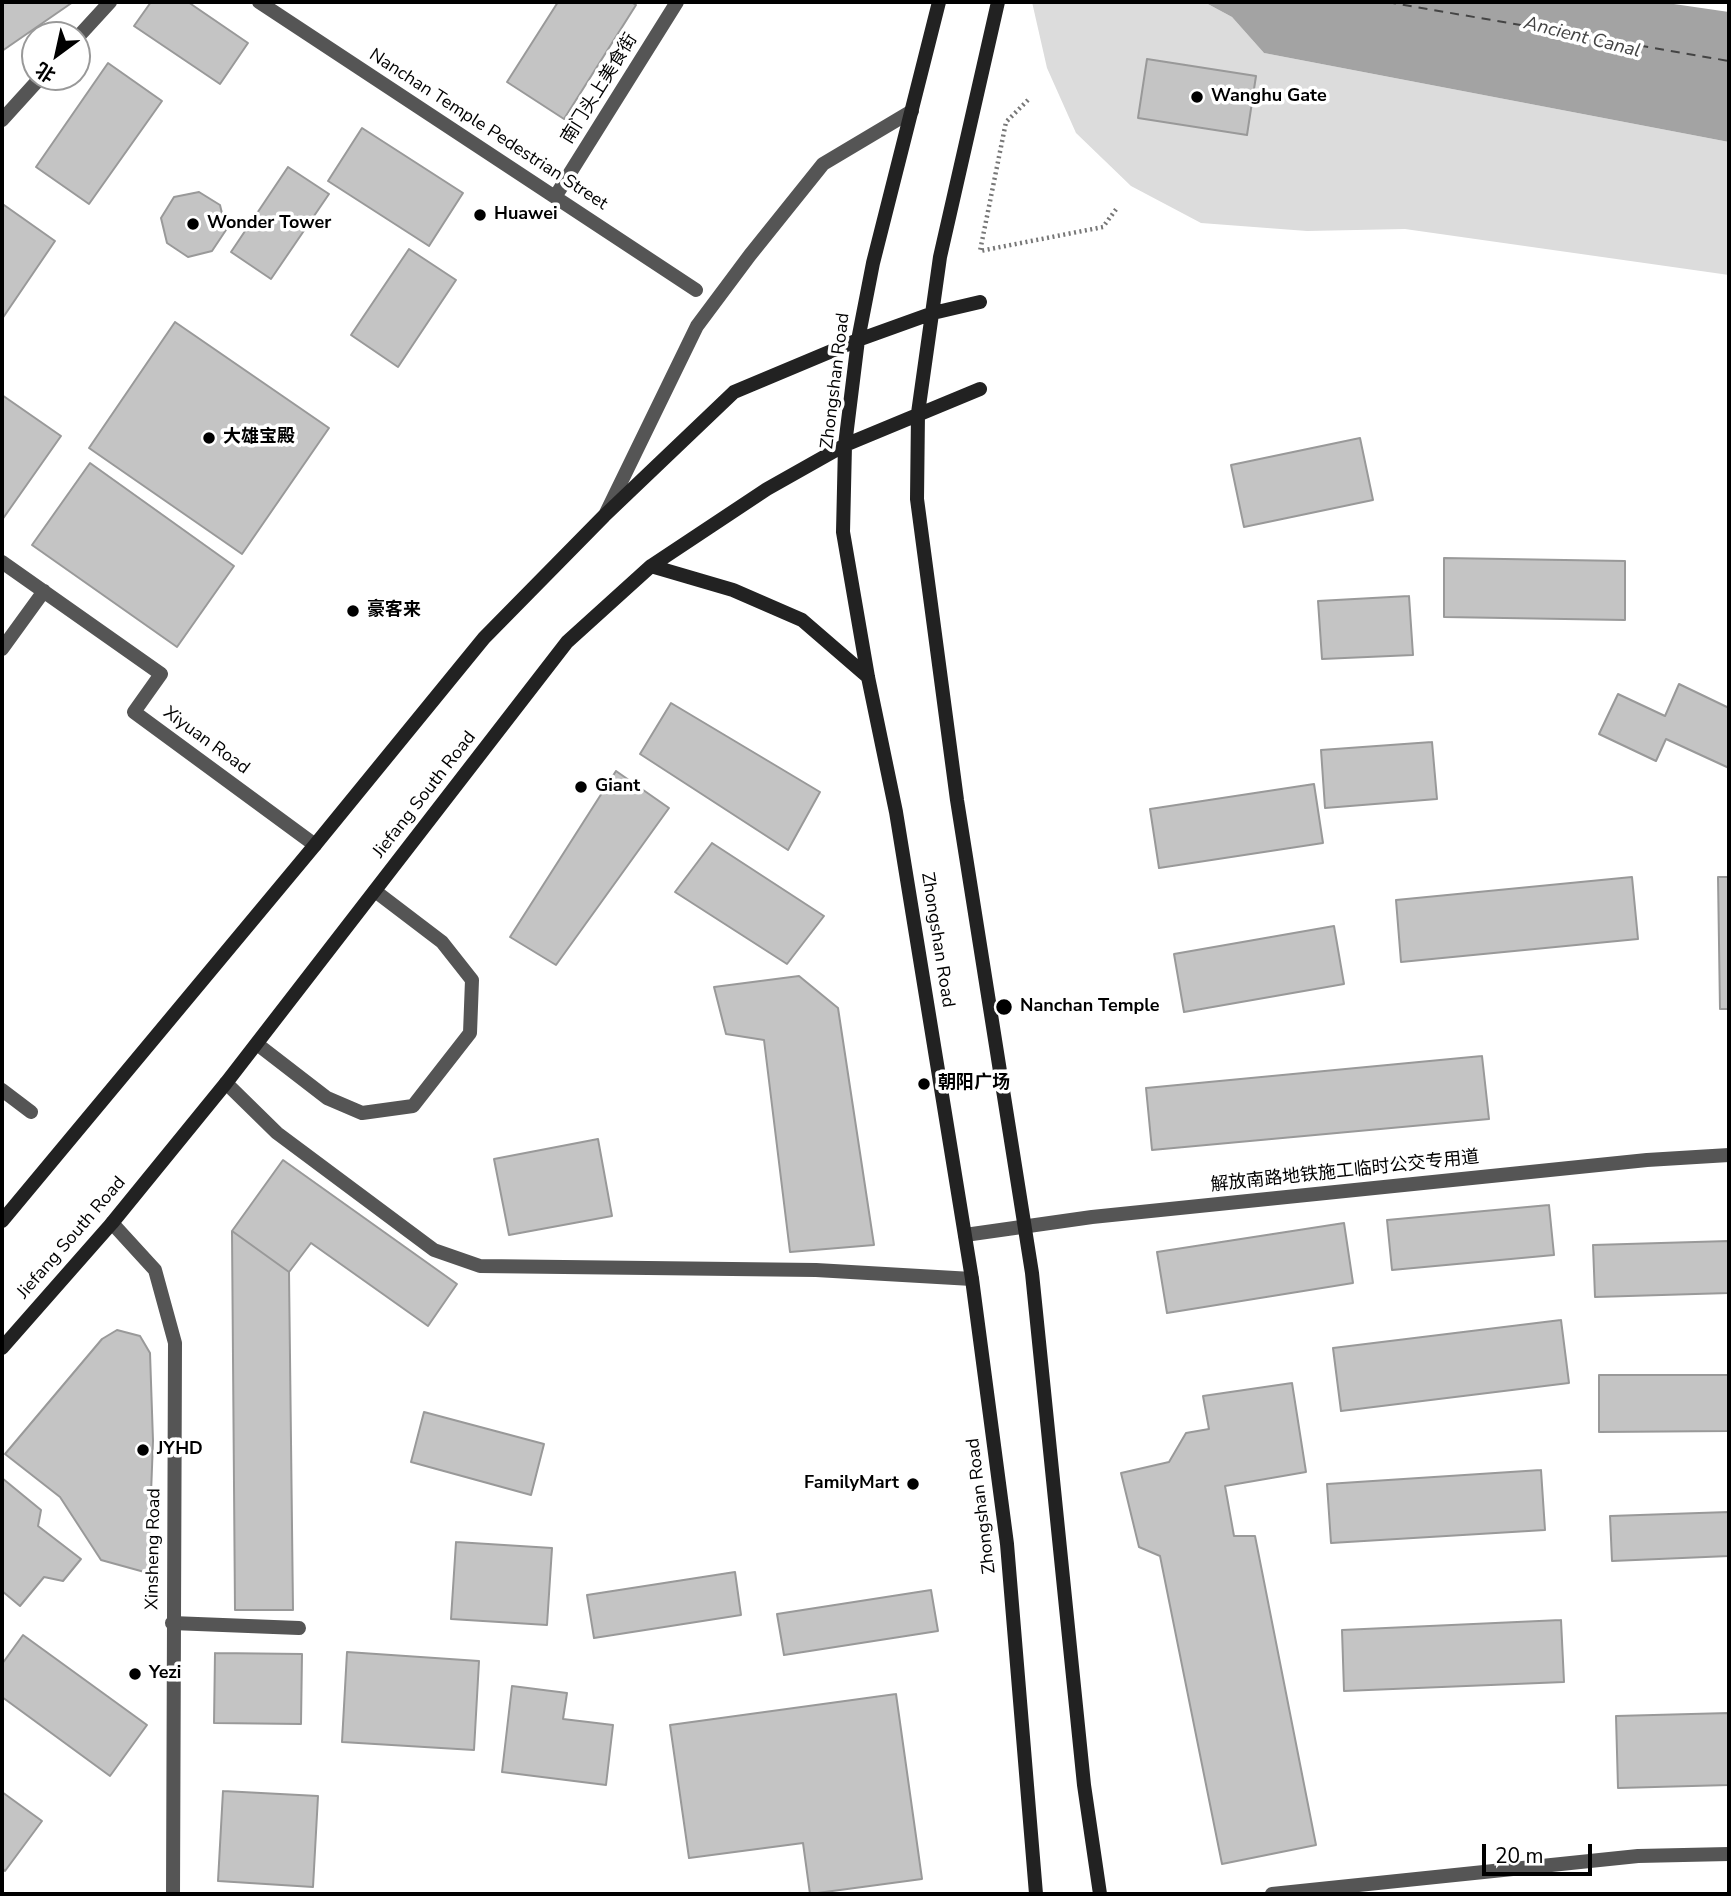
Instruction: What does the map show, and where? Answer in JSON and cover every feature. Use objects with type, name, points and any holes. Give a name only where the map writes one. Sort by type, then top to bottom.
[{"type":"main road","name":"Zhongshan Road","points":[[939,2],[873,263],[858,340],[845,445],[843,532],[868,677],[896,811],[972,1279],[1007,1544],[1036,1894]]},
{"type":"main road","points":[[997,5],[940,257],[918,413],[919,513],[957,800],[1032,1273],[1084,1785],[1100,1894]]},
{"type":"main road","points":[[2,1221],[484,638],[604,516],[734,392],[858,340],[933,313],[980,302]]},
{"type":"main road","name":"Jiefang South Road","points":[[2,1348],[112,1223],[226,1083],[567,642],[651,566],[767,489],[845,445],[980,389]]},
{"type":"main road","points":[[651,566],[733,590],[802,620],[868,677]]},
{"type":"street","points":[[91,23],[110,2]]},
{"type":"street","name":"Nanchan Temple Pedestrian Street","points":[[259,2],[696,290]]},
{"type":"street","name":"南门头上美食街","points":[[555,197],[677,2]]},
{"type":"street","points":[[2,120],[28,91]]},
{"type":"street","points":[[604,516],[697,326],[750,255],[823,164],[912,111]]},
{"type":"street","name":"Xiyuan Road","points":[[2,562],[161,674],[134,712],[315,845]]},
{"type":"street","points":[[2,649],[44,591]]},
{"type":"street","points":[[257,1044],[327,1098],[362,1113],[413,1106],[470,1032],[472,980],[442,942],[375,891]]},
{"type":"street","points":[[226,1083],[277,1133],[434,1250],[480,1266],[816,1270],[972,1279]]},
{"type":"street","points":[[2,1090],[31,1112]]},
{"type":"street","name":"解放南路地铁施工临时公交专用道","points":[[965,1235],[1092,1217],[1647,1160],[1729,1155]]},
{"type":"street","name":"Xinsheng Road","points":[[112,1223],[155,1270],[175,1343],[173,1894]]},
{"type":"street","points":[[172,1623],[299,1628]]},
{"type":"street","points":[[1272,1894],[1638,1856],[1729,1854]]},
{"type":"path","points":[[1028,100],[1006,122],[981,251],[1102,227],[1117,208]]},
{"type":"shaded area","points":[[1032,2],[1206,3],[1232,17],[1264,53],[1729,142],[1729,275],[1405,229],[1307,231],[1201,223],[1131,186],[1076,133],[1047,68]]},
{"type":"water","name":"Ancient Canal","points":[[1127,2],[1660,2],[1729,12],[1729,142],[1264,53],[1232,17],[1206,3]]},
{"type":"building","points":[[2,2],[73,2],[45,21],[21,21],[21,38],[2,51]]},
{"type":"building","points":[[151,2],[188,2],[248,43],[220,84],[134,26]]},
{"type":"building","points":[[558,2],[631,2],[636,5],[564,119],[507,82]]},
{"type":"building","name":"Wanghu Gate","points":[[1147,59],[1256,76],[1247,135],[1138,118]]},
{"type":"building","points":[[108,63],[162,101],[89,204],[36,167]]},
{"type":"building","points":[[362,128],[463,193],[429,246],[328,181]]},
{"type":"building","points":[[288,167],[329,194],[271,279],[231,252]]},
{"type":"building","name":"Wonder Tower","points":[[199,192],[220,205],[226,230],[212,251],[188,257],[167,243],[161,218],[174,197]]},
{"type":"building","points":[[4,205],[55,241],[2,319],[2,208]]},
{"type":"building","points":[[409,249],[456,280],[398,367],[351,335]]},
{"type":"building","name":"大雄宝殿","points":[[175,322],[329,428],[242,554],[89,448]]},
{"type":"building","points":[[2,395],[61,436],[2,520]]},
{"type":"building","points":[[1360,438],[1373,500],[1244,527],[1231,465]]},
{"type":"building","points":[[90,463],[234,566],[177,647],[32,545]]},
{"type":"building","points":[[1444,558],[1625,561],[1625,620],[1444,617]]},
{"type":"building","points":[[1409,596],[1413,655],[1322,659],[1318,601]]},
{"type":"building","points":[[1679,684],[1729,708],[1729,768],[1666,739],[1656,761],[1599,734],[1618,694],[1665,716]]},
{"type":"building","points":[[671,703],[820,792],[788,850],[640,754]]},
{"type":"building","points":[[1432,742],[1437,799],[1325,808],[1321,750]]},
{"type":"building","points":[[616,771],[669,808],[556,965],[510,937]]},
{"type":"building","points":[[1314,784],[1323,843],[1159,868],[1150,809]]},
{"type":"building","points":[[712,843],[824,916],[787,964],[675,892]]},
{"type":"building","points":[[1632,877],[1638,939],[1401,962],[1396,900]]},
{"type":"building","points":[[1718,877],[1729,877],[1729,1009],[1720,1009]]},
{"type":"building","points":[[1334,926],[1344,984],[1184,1012],[1174,954]]},
{"type":"building","points":[[799,976],[838,1008],[874,1245],[790,1252],[764,1040],[726,1034],[714,987]]},
{"type":"building","points":[[1482,1056],[1489,1119],[1152,1150],[1146,1088]]},
{"type":"building","points":[[598,1139],[612,1216],[509,1235],[494,1159]]},
{"type":"building","points":[[283,1160],[457,1284],[428,1326],[311,1243],[289,1272],[232,1231]]},
{"type":"building","points":[[1549,1205],[1554,1255],[1392,1270],[1387,1220]]},
{"type":"building","points":[[1344,1223],[1353,1283],[1167,1313],[1157,1252]]},
{"type":"building","points":[[232,1231],[289,1272],[293,1610],[235,1610]]},
{"type":"building","points":[[1729,1241],[1729,1293],[1595,1297],[1593,1245]]},
{"type":"building","points":[[1561,1320],[1569,1383],[1341,1411],[1333,1348]]},
{"type":"building","points":[[117,1330],[140,1336],[150,1353],[153,1441],[148,1573],[101,1560],[60,1497],[5,1454],[102,1339]]},
{"type":"building","points":[[1599,1375],[1729,1375],[1729,1431],[1599,1432]]},
{"type":"building","points":[[1292,1383],[1306,1472],[1225,1486],[1234,1536],[1255,1536],[1316,1845],[1222,1864],[1160,1556],[1139,1547],[1121,1473],[1169,1462],[1186,1433],[1209,1429],[1203,1396]]},
{"type":"building","points":[[424,1412],[544,1444],[531,1495],[411,1462]]},
{"type":"building","points":[[1541,1470],[1545,1530],[1331,1543],[1327,1484]]},
{"type":"building","points":[[2,1478],[41,1510],[38,1526],[81,1559],[63,1581],[44,1577],[20,1606],[2,1591]]},
{"type":"building","points":[[1729,1512],[1729,1556],[1612,1561],[1610,1516]]},
{"type":"building","points":[[456,1542],[552,1548],[547,1625],[451,1619]]},
{"type":"building","points":[[735,1572],[741,1615],[594,1638],[587,1595]]},
{"type":"building","points":[[931,1590],[938,1631],[784,1655],[777,1614]]},
{"type":"building","points":[[1561,1620],[1564,1682],[1344,1691],[1342,1630]]},
{"type":"building","points":[[23,1635],[147,1725],[110,1776],[2,1697],[2,1664]]},
{"type":"building","points":[[347,1652],[479,1661],[474,1750],[342,1742]]},
{"type":"building","points":[[215,1653],[302,1654],[301,1724],[214,1723]]},
{"type":"building","points":[[512,1686],[567,1693],[563,1719],[613,1725],[606,1785],[502,1772]]},
{"type":"building","points":[[896,1694],[922,1879],[810,1894],[803,1843],[689,1858],[670,1725]]},
{"type":"building","points":[[1729,1713],[1729,1785],[1618,1788],[1616,1716]]},
{"type":"building","points":[[223,1791],[318,1796],[313,1887],[218,1881]]},
{"type":"building","points":[[2,1792],[42,1821],[5,1871],[2,1868]]},
{"type":"ferry route","points":[[1387,2],[1729,61]]},
{"type":"place","name":"Wanghu Gate","points":[[1197,97]]},
{"type":"place","name":"Huawei","points":[[480,215]]},
{"type":"place","name":"Wonder Tower","points":[[193,224]]},
{"type":"place","name":"大雄宝殿","points":[[209,438]]},
{"type":"place","name":"豪客来","points":[[353,611]]},
{"type":"place","name":"Giant","points":[[581,787]]},
{"type":"place","name":"Nanchan Temple","points":[[1004,1007]]},
{"type":"place","name":"朝阳广场","points":[[924,1084]]},
{"type":"place","name":"JYHD","points":[[143,1450]]},
{"type":"place","name":"FamilyMart","points":[[913,1484]]},
{"type":"place","name":"Yezi","points":[[135,1674]]}]
